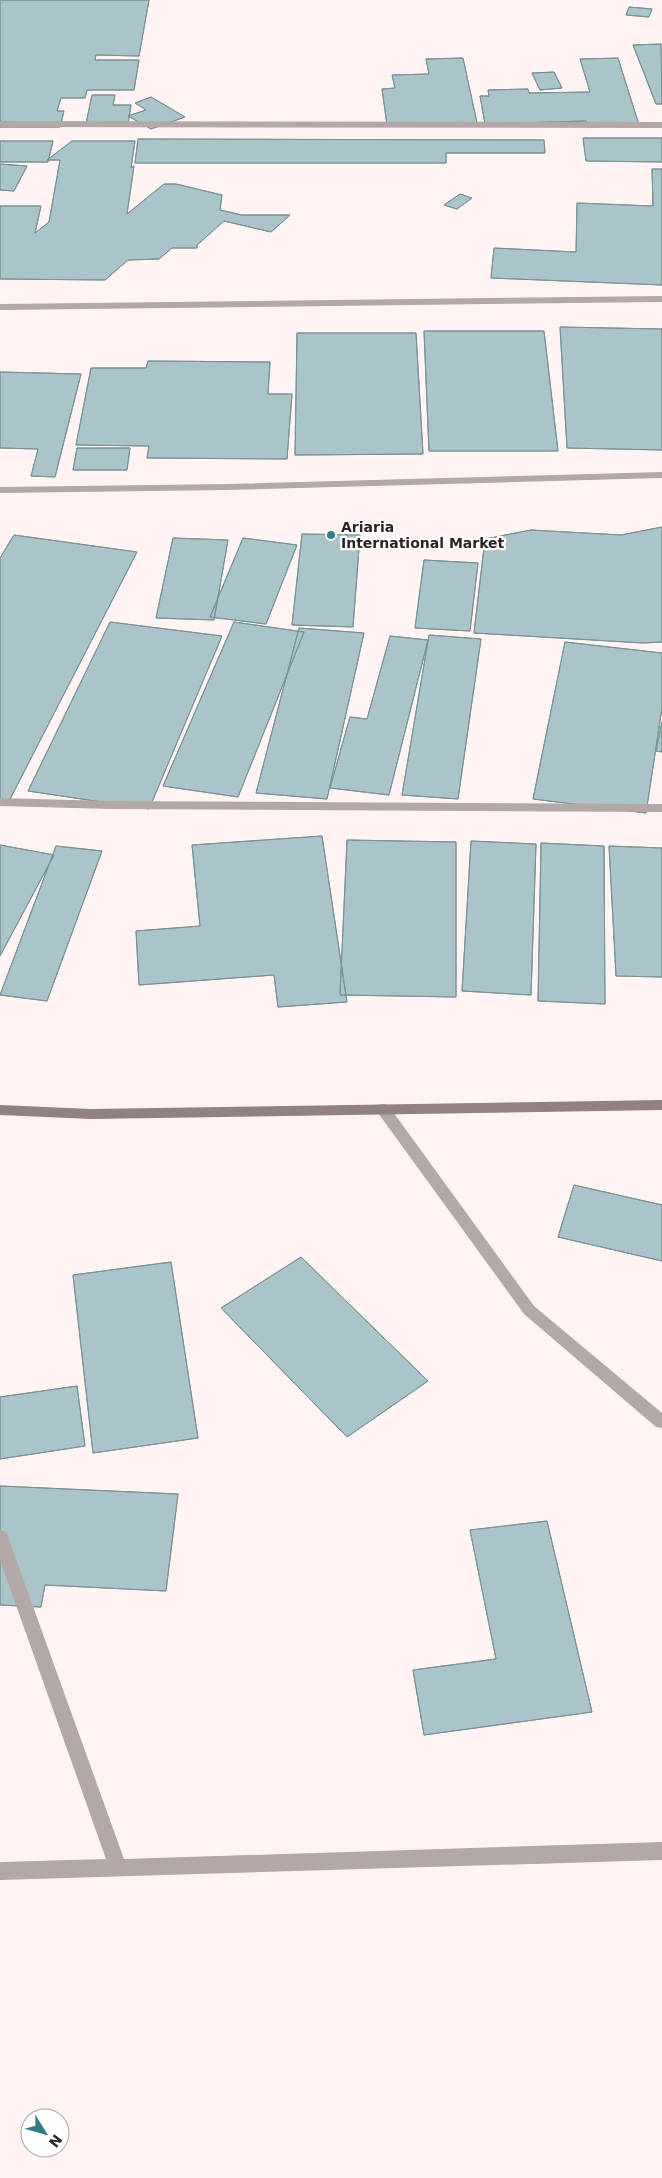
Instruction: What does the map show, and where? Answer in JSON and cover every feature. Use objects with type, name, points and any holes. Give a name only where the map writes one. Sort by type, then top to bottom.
[{"type":"main road","points":[[0,1110],[91,1114],[662,1105]]},
{"type":"street","points":[[0,124],[662,124]]},
{"type":"street","points":[[0,306],[662,299]]},
{"type":"street","points":[[0,490],[227,487],[662,475]]},
{"type":"street","points":[[0,802],[109,805],[662,808]]},
{"type":"street","points":[[383,1109],[528,1310],[662,1422]]},
{"type":"street","points":[[0,1537],[118,1867]]},
{"type":"street","points":[[0,1871],[662,1851]]},
{"type":"building","points":[[0,0],[149,0],[139,56],[96,55],[95,60],[139,60],[134,90],[87,90],[85,98],[61,98],[57,111],[64,111],[60,127],[0,127]]},
{"type":"building","points":[[0,0],[149,0],[139,56],[96,55],[95,60],[139,60],[134,90],[87,90],[85,98],[61,98],[57,111],[64,111],[60,127],[0,127]]},
{"type":"building","points":[[629,7],[652,9],[649,17],[626,15]]},
{"type":"building","points":[[629,7],[652,9],[649,17],[626,15]]},
{"type":"building","points":[[661,44],[662,104],[656,104],[633,45]]},
{"type":"building","points":[[661,44],[662,104],[656,104],[633,45]]},
{"type":"building","points":[[463,58],[477,123],[387,125],[382,89],[395,88],[392,75],[429,74],[426,59]]},
{"type":"building","points":[[463,58],[477,123],[387,125],[382,89],[395,88],[392,75],[429,74],[426,59]]},
{"type":"building","points":[[618,58],[639,125],[587,127],[586,121],[485,124],[480,96],[489,96],[488,90],[528,89],[529,93],[590,92],[580,59]]},
{"type":"building","points":[[618,58],[639,125],[587,127],[586,121],[485,124],[480,96],[489,96],[488,90],[528,89],[529,93],[590,92],[580,59]]},
{"type":"building","points":[[554,72],[562,88],[540,90],[532,73]]},
{"type":"building","points":[[554,72],[562,88],[540,90],[532,73]]},
{"type":"building","points":[[92,95],[115,95],[113,105],[131,105],[128,124],[86,124]]},
{"type":"building","points":[[92,95],[115,95],[113,105],[131,105],[128,124],[86,124]]},
{"type":"building","points":[[151,97],[185,117],[151,129],[128,116],[146,110],[135,103]]},
{"type":"building","points":[[151,97],[185,117],[151,129],[128,116],[146,110],[135,103]]},
{"type":"building","points":[[583,138],[662,138],[662,162],[586,161]]},
{"type":"building","points":[[583,138],[662,138],[662,162],[586,161]]},
{"type":"building","points":[[138,139],[544,140],[545,153],[446,153],[446,163],[135,163]]},
{"type":"building","points":[[138,139],[544,140],[545,153],[446,153],[446,163],[135,163]]},
{"type":"building","points":[[0,141],[53,141],[48,162],[0,162]]},
{"type":"building","points":[[0,141],[53,141],[48,162],[0,162]]},
{"type":"building","points":[[72,141],[135,141],[131,168],[134,166],[127,214],[164,184],[176,184],[222,195],[220,210],[242,215],[290,215],[271,232],[224,221],[197,245],[197,248],[172,248],[159,259],[128,260],[105,280],[0,279],[0,206],[41,206],[35,233],[49,222],[60,160],[47,160]]},
{"type":"building","points":[[72,141],[135,141],[131,168],[134,166],[127,214],[164,184],[176,184],[222,195],[220,210],[242,215],[290,215],[271,232],[224,221],[197,245],[197,248],[172,248],[159,259],[128,260],[105,280],[0,279],[0,206],[41,206],[35,233],[49,222],[60,160],[47,160]]},
{"type":"building","points":[[0,164],[27,166],[14,191],[0,190]]},
{"type":"building","points":[[0,164],[27,166],[14,191],[0,190]]},
{"type":"building","points":[[652,169],[662,169],[662,285],[491,278],[494,248],[576,252],[577,203],[653,206]]},
{"type":"building","points":[[652,169],[662,169],[662,285],[491,278],[494,248],[576,252],[577,203],[653,206]]},
{"type":"building","points":[[460,194],[472,198],[457,209],[444,205]]},
{"type":"building","points":[[460,194],[472,198],[457,209],[444,205]]},
{"type":"building","points":[[560,327],[662,329],[662,450],[567,448]]},
{"type":"building","points":[[560,327],[662,329],[662,450],[567,448]]},
{"type":"building","points":[[424,331],[544,331],[558,451],[429,451]]},
{"type":"building","points":[[424,331],[544,331],[558,451],[429,451]]},
{"type":"building","points":[[297,333],[416,333],[423,454],[295,455]]},
{"type":"building","points":[[297,333],[416,333],[423,454],[295,455]]},
{"type":"building","points":[[148,361],[270,362],[268,394],[292,394],[287,459],[147,458],[149,446],[76,445],[91,368],[146,368]]},
{"type":"building","points":[[148,361],[270,362],[268,394],[292,394],[287,459],[147,458],[149,446],[76,445],[91,368],[146,368]]},
{"type":"building","points":[[0,372],[81,374],[55,477],[31,476],[38,449],[0,448]]},
{"type":"building","points":[[0,372],[81,374],[55,477],[31,476],[38,449],[0,448]]},
{"type":"building","points":[[77,448],[130,448],[127,470],[73,470]]},
{"type":"building","points":[[77,448],[130,448],[127,470],[73,470]]},
{"type":"building","points":[[662,527],[662,642],[643,643],[474,633],[485,539],[531,530],[621,535]]},
{"type":"building","points":[[662,527],[662,642],[643,643],[474,633],[485,539],[531,530],[621,535]]},
{"type":"building","points":[[302,534],[360,535],[353,627],[292,625]]},
{"type":"building","points":[[302,534],[360,535],[353,627],[292,625]]},
{"type":"building","points":[[14,535],[137,552],[8,803],[0,802],[0,558]]},
{"type":"building","points":[[14,535],[137,552],[8,803],[0,802],[0,558]]},
{"type":"building","points":[[173,538],[228,540],[214,620],[156,618]]},
{"type":"building","points":[[173,538],[228,540],[214,620],[156,618]]},
{"type":"building","points":[[243,538],[297,545],[266,624],[210,617]]},
{"type":"building","points":[[243,538],[297,545],[266,624],[210,617]]},
{"type":"building","points":[[424,560],[478,563],[470,631],[415,628]]},
{"type":"building","points":[[424,560],[478,563],[470,631],[415,628]]},
{"type":"building","points":[[110,622],[222,636],[149,809],[28,791]]},
{"type":"building","points":[[110,622],[222,636],[149,809],[28,791]]},
{"type":"building","points":[[234,622],[304,632],[238,797],[163,786]]},
{"type":"building","points":[[234,622],[304,632],[238,797],[163,786]]},
{"type":"building","points":[[299,628],[364,633],[327,799],[256,793]]},
{"type":"building","points":[[299,628],[364,633],[327,799],[256,793]]},
{"type":"building","points":[[429,635],[481,639],[458,799],[402,795]]},
{"type":"building","points":[[429,635],[481,639],[458,799],[402,795]]},
{"type":"building","points":[[390,636],[428,640],[389,795],[330,788],[350,717],[367,719]]},
{"type":"building","points":[[390,636],[428,640],[389,795],[330,788],[350,717],[367,719]]},
{"type":"building","points":[[565,642],[662,653],[662,708],[646,813],[533,799]]},
{"type":"building","points":[[565,642],[662,653],[662,708],[646,813],[533,799]]},
{"type":"building","points":[[662,722],[662,752],[656,751]]},
{"type":"building","points":[[662,722],[662,752],[656,751]]},
{"type":"building","points":[[322,836],[347,1002],[278,1007],[274,975],[139,985],[136,931],[200,926],[192,845]]},
{"type":"building","points":[[322,836],[347,1002],[278,1007],[274,975],[139,985],[136,931],[200,926],[192,845]]},
{"type":"building","points":[[347,840],[456,842],[456,997],[340,995]]},
{"type":"building","points":[[347,840],[456,842],[456,997],[340,995]]},
{"type":"building","points":[[471,841],[536,844],[531,995],[462,991]]},
{"type":"building","points":[[471,841],[536,844],[531,995],[462,991]]},
{"type":"building","points":[[541,843],[604,846],[605,1004],[538,1001]]},
{"type":"building","points":[[541,843],[604,846],[605,1004],[538,1001]]},
{"type":"building","points":[[0,845],[54,855],[0,956]]},
{"type":"building","points":[[0,845],[54,855],[0,956]]},
{"type":"building","points":[[56,846],[102,851],[47,1001],[0,995]]},
{"type":"building","points":[[56,846],[102,851],[47,1001],[0,995]]},
{"type":"building","points":[[609,846],[662,848],[662,977],[616,976]]},
{"type":"building","points":[[609,846],[662,848],[662,977],[616,976]]},
{"type":"building","points":[[574,1185],[662,1205],[662,1261],[558,1237]]},
{"type":"building","points":[[574,1185],[662,1205],[662,1261],[558,1237]]},
{"type":"building","points":[[301,1257],[428,1381],[347,1437],[221,1308]]},
{"type":"building","points":[[301,1257],[428,1381],[347,1437],[221,1308]]},
{"type":"building","points":[[171,1262],[198,1438],[93,1453],[73,1275]]},
{"type":"building","points":[[171,1262],[198,1438],[93,1453],[73,1275]]},
{"type":"building","points":[[77,1386],[85,1446],[0,1459],[0,1397]]},
{"type":"building","points":[[77,1386],[85,1446],[0,1459],[0,1397]]},
{"type":"building","points":[[0,1486],[178,1494],[166,1591],[45,1585],[41,1607],[0,1605]]},
{"type":"building","points":[[0,1486],[178,1494],[166,1591],[45,1585],[41,1607],[0,1605]]},
{"type":"building","points":[[547,1521],[592,1712],[424,1735],[413,1670],[496,1659],[470,1530]]},
{"type":"building","points":[[547,1521],[592,1712],[424,1735],[413,1670],[496,1659],[470,1530]]},
{"type":"place","name":"Ariaria International Market","points":[[331,535]]}]
